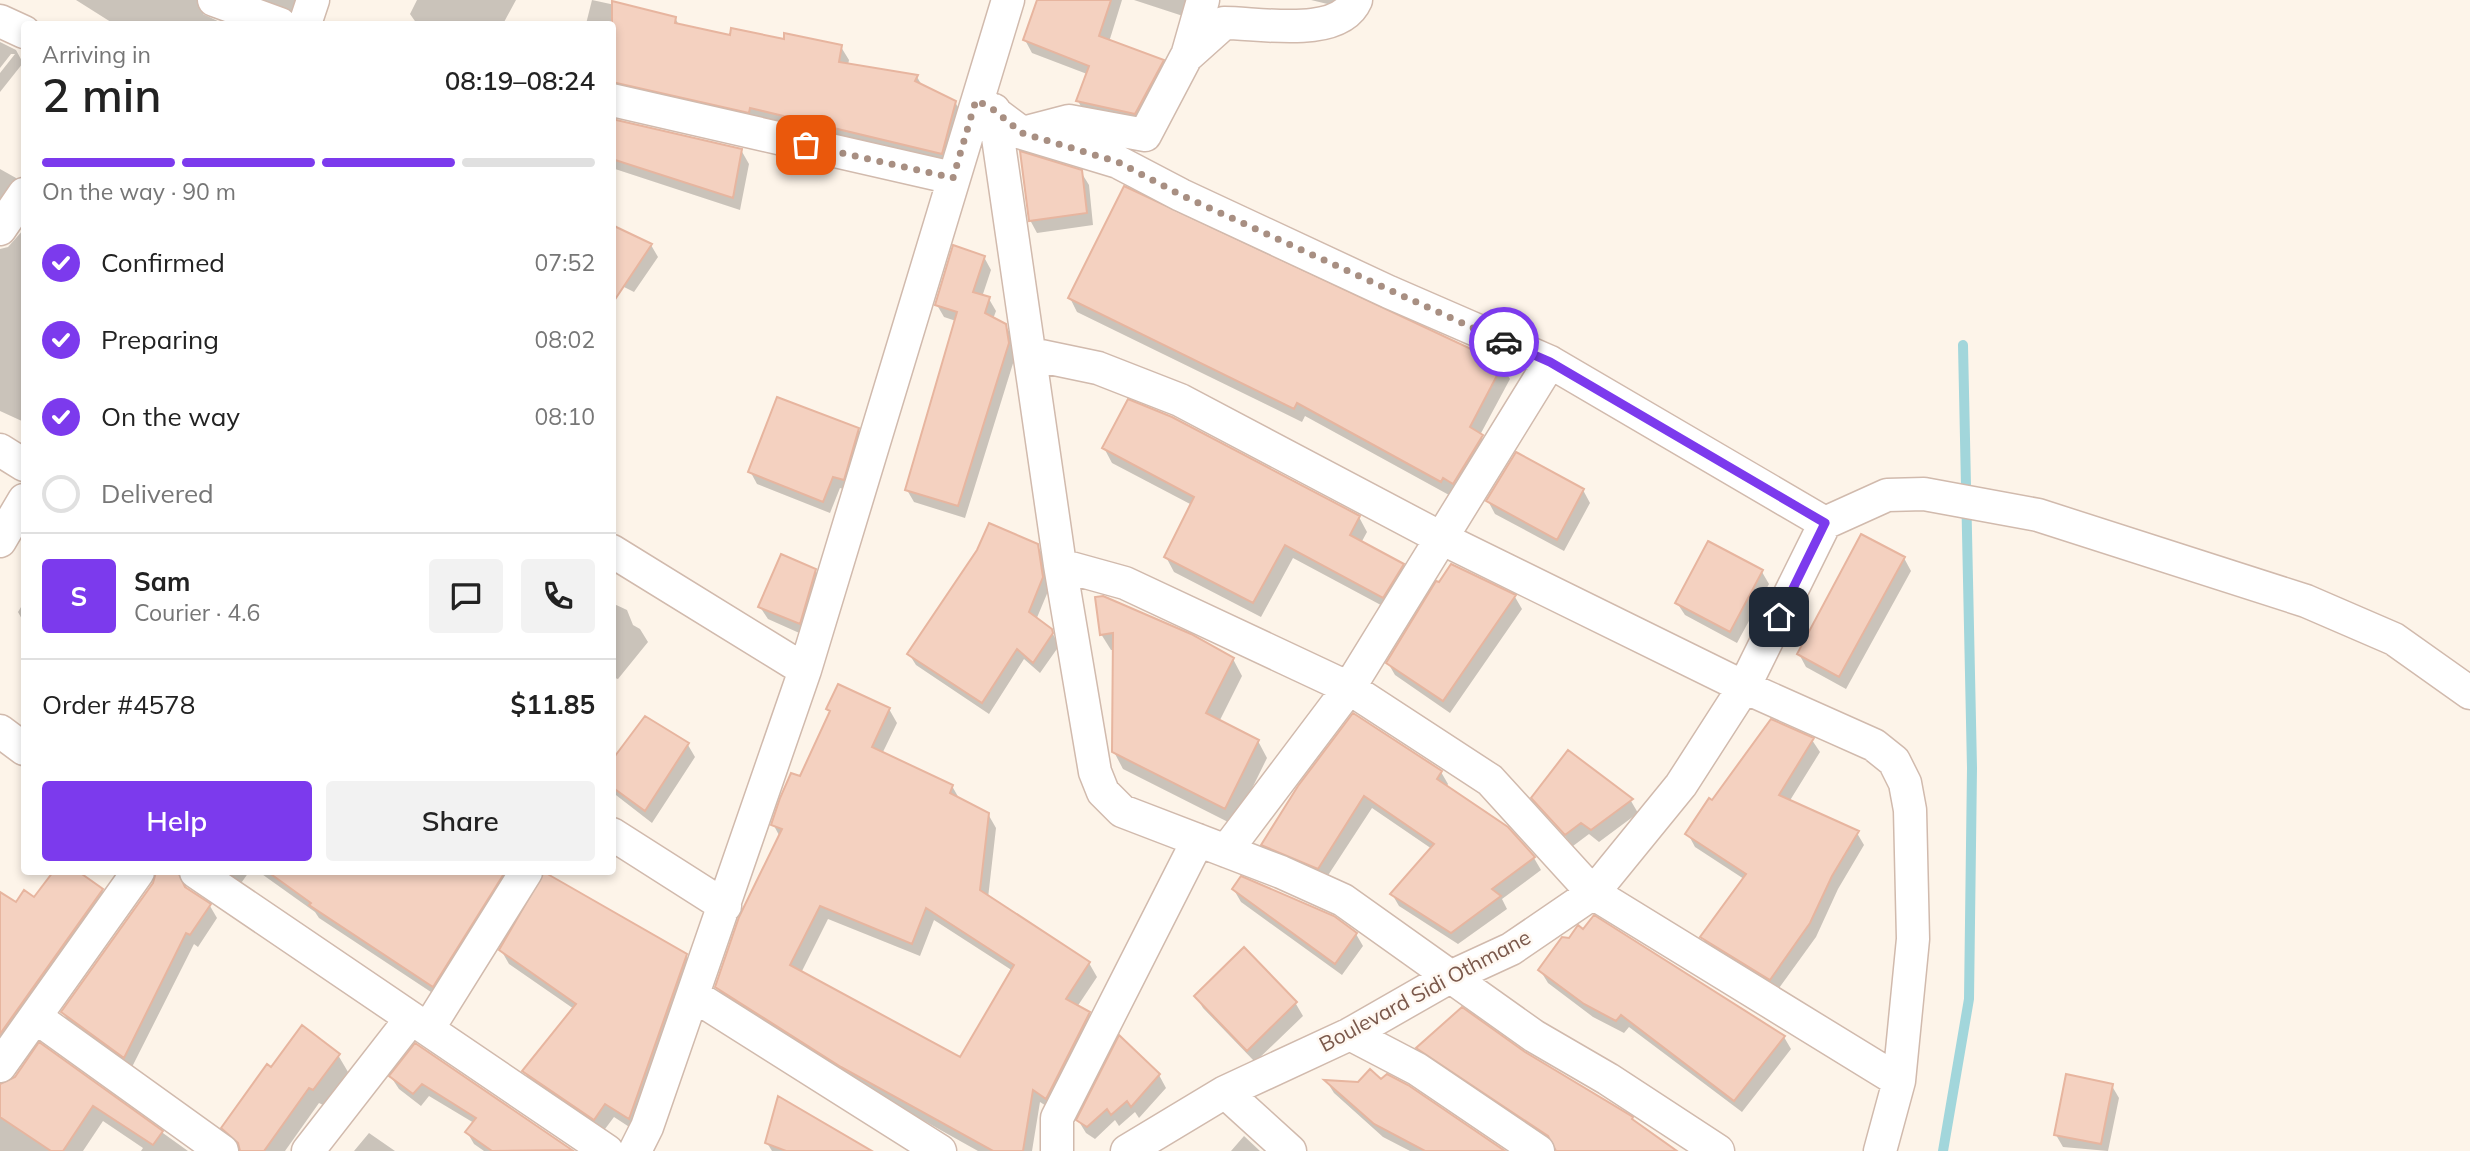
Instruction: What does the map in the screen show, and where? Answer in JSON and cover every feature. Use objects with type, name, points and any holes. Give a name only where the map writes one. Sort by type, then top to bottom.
[{"type":"street","points":[[214,0],[272,21]]},
{"type":"street","points":[[306,21],[313,0]]},
{"type":"street","points":[[635,1151],[647,1127],[805,670],[953,178],[985,105],[1008,0]]},
{"type":"street","points":[[1022,133],[1069,121],[1145,135],[1186,57],[1203,0]]},
{"type":"street","points":[[1186,57],[1224,23],[1312,27],[1336,21],[1353,8],[1356,0]]},
{"type":"street","points":[[0,21],[21,31]]},
{"type":"street","points":[[616,101],[953,178]]},
{"type":"street","points":[[985,105],[1022,133],[1118,162],[1181,195],[1389,292],[1550,362],[1825,523],[1886,495],[1924,494],[2038,515],[2101,533],[2306,601],[2394,639],[2470,693]]},
{"type":"street","points":[[985,105],[1031,354],[1060,565],[1095,772],[1103,792],[1122,811],[1343,900],[1448,978],[1718,1151]]},
{"type":"street","points":[[0,229],[21,198]]},
{"type":"street","points":[[1031,354],[1098,368],[1180,400],[1443,539],[1744,687],[1874,745],[1894,761],[1905,783],[1910,810],[1913,939],[1899,1081],[1880,1151]]},
{"type":"street","points":[[1057,1151],[1057,1118],[1212,845],[1349,688],[1550,362]]},
{"type":"street","points":[[0,450],[21,463]]},
{"type":"street","points":[[0,541],[21,505]]},
{"type":"street","name":"Boulevard Sidi Othmane","points":[[1137,1149],[1225,1091],[1350,1034],[1448,978],[1511,949],[1593,893],[1681,785],[1744,687],[1825,523]]},
{"type":"street","points":[[616,553],[805,670]]},
{"type":"street","points":[[1060,565],[1125,583],[1349,688],[1490,780],[1593,893],[1899,1081]]},
{"type":"street","points":[[616,837],[725,905]]},
{"type":"street","points":[[0,1066],[37,1018],[136,875]]},
{"type":"street","points":[[200,875],[607,1151]]},
{"type":"street","points":[[309,1151],[419,1024],[524,875]]},
{"type":"street","points":[[693,995],[940,1151]]},
{"type":"street","points":[[37,1018],[222,1151]]},
{"type":"street","points":[[1350,1034],[1417,1069],[1538,1151]]},
{"type":"street","points":[[1225,1091],[1290,1151]]},
{"type":"building","points":[[1037,0],[1111,0],[1099,36],[1164,60],[1135,114],[1076,101],[1089,66],[1023,40]]},
{"type":"building","points":[[612,1],[676,17],[675,23],[730,35],[731,28],[784,39],[784,33],[842,45],[839,62],[918,75],[915,81],[956,101],[942,154],[750,108],[749,113],[616,83],[616,21],[612,21]]},
{"type":"building","points":[[616,120],[742,149],[733,198],[616,160]]},
{"type":"building","points":[[1020,151],[1082,170],[1087,213],[1029,221]]},
{"type":"building","points":[[1124,186],[1503,364],[1470,427],[1483,435],[1453,484],[1443,478],[1441,482],[1297,403],[1294,409],[1068,298]]},
{"type":"building","points":[[616,227],[652,244],[616,298]]},
{"type":"building","points":[[953,245],[985,256],[973,292],[990,297],[985,313],[1006,324],[1009,343],[958,506],[905,490],[957,312],[935,305]]},
{"type":"building","points":[[777,397],[859,428],[844,480],[833,477],[823,502],[748,472]]},
{"type":"building","points":[[1128,399],[1172,417],[1360,516],[1350,535],[1404,564],[1383,598],[1285,545],[1253,603],[1164,557],[1194,497],[1102,448]]},
{"type":"building","points":[[1516,452],[1584,489],[1557,540],[1486,501]]},
{"type":"building","points":[[989,523],[1038,544],[1043,577],[1029,612],[1052,629],[1053,633],[1033,663],[1017,649],[982,703],[907,654],[977,550]]},
{"type":"building","points":[[1861,534],[1905,557],[1839,677],[1797,654]]},
{"type":"building","points":[[1708,541],[1763,570],[1730,632],[1675,603]]},
{"type":"building","points":[[781,554],[816,569],[800,624],[758,607]]},
{"type":"building","points":[[1451,564],[1516,595],[1443,701],[1386,663],[1436,581],[1439,582]]},
{"type":"building","points":[[1103,596],[1191,634],[1234,658],[1206,713],[1259,740],[1225,809],[1112,752],[1113,633],[1100,635],[1095,597]]},
{"type":"building","points":[[838,684],[890,708],[872,747],[953,785],[950,793],[989,813],[980,890],[1090,962],[1066,999],[1090,1012],[1046,1099],[1033,1090],[1023,1151],[993,1151],[841,1067],[715,987],[739,917],[782,829],[771,825],[780,798],[791,773],[800,776],[830,711],[826,709]],"holes":[[[820,906],[912,944],[926,908],[1014,965],[960,1057],[790,965]]]},
{"type":"building","points":[[1353,713],[1442,771],[1437,779],[1508,827],[1535,857],[1492,889],[1501,896],[1451,933],[1390,894],[1434,844],[1364,796],[1318,869],[1261,845],[1298,786]]},
{"type":"building","points":[[645,716],[689,743],[645,811],[616,790],[616,755]]},
{"type":"building","points":[[1771,719],[1814,738],[1779,795],[1859,831],[1832,876],[1810,923],[1770,980],[1700,937],[1746,874],[1685,834],[1709,798],[1712,800]]},
{"type":"building","points":[[1568,750],[1633,799],[1591,830],[1581,823],[1565,835],[1531,798]]},
{"type":"building","points":[[51,875],[83,875],[103,889],[0,1034],[0,892],[16,902],[24,890],[34,897]]},
{"type":"building","points":[[155,875],[179,875],[185,887],[211,904],[190,935],[186,933],[124,1058],[61,1012],[153,883]]},
{"type":"building","points":[[272,875],[503,875],[433,987],[309,905],[311,903]]},
{"type":"building","points":[[542,875],[549,875],[687,954],[629,1119],[605,1104],[594,1120],[522,1071],[576,1004],[499,950]]},
{"type":"building","points":[[1241,876],[1334,916],[1357,933],[1335,964],[1232,889]]},
{"type":"building","points":[[1594,915],[1785,1036],[1734,1101],[1621,1015],[1616,1021],[1584,1004],[1538,970],[1562,937],[1569,938],[1578,925],[1583,929]]},
{"type":"building","points":[[1244,947],[1297,1002],[1247,1051],[1194,996]]},
{"type":"building","points":[[1462,1007],[1525,1052],[1633,1117],[1632,1119],[1677,1151],[1556,1151],[1548,1136],[1416,1048]]},
{"type":"building","points":[[302,1025],[340,1054],[313,1090],[309,1088],[264,1151],[240,1151],[238,1143],[221,1128],[267,1064],[271,1067]]},
{"type":"building","points":[[1119,1035],[1160,1074],[1131,1107],[1127,1101],[1111,1115],[1107,1109],[1087,1127],[1076,1120]]},
{"type":"building","points":[[39,1042],[163,1131],[153,1145],[93,1106],[63,1151],[51,1151],[0,1117],[0,1084],[15,1077]]},
{"type":"building","points":[[415,1043],[572,1150],[492,1151],[465,1132],[476,1118],[422,1084],[413,1094],[389,1076]]},
{"type":"building","points":[[1370,1069],[1381,1079],[1387,1074],[1408,1085],[1505,1151],[1425,1151],[1374,1124],[1324,1080],[1358,1082]]},
{"type":"building","points":[[2066,1074],[2113,1084],[2101,1144],[2054,1135]]},
{"type":"building","points":[[778,1096],[872,1151],[786,1151],[765,1143]]},
{"type":"waterway","points":[[1943,1151],[1969,999],[1972,768],[1963,345]]},
{"type":"way so far","points":[[806,145],[953,178],[976,100],[994,110],[1022,133],[1118,162],[1181,195],[1389,292],[1504,342]]},
{"type":"route","points":[[1504,342],[1550,362],[1825,523],[1779,617]]}]
